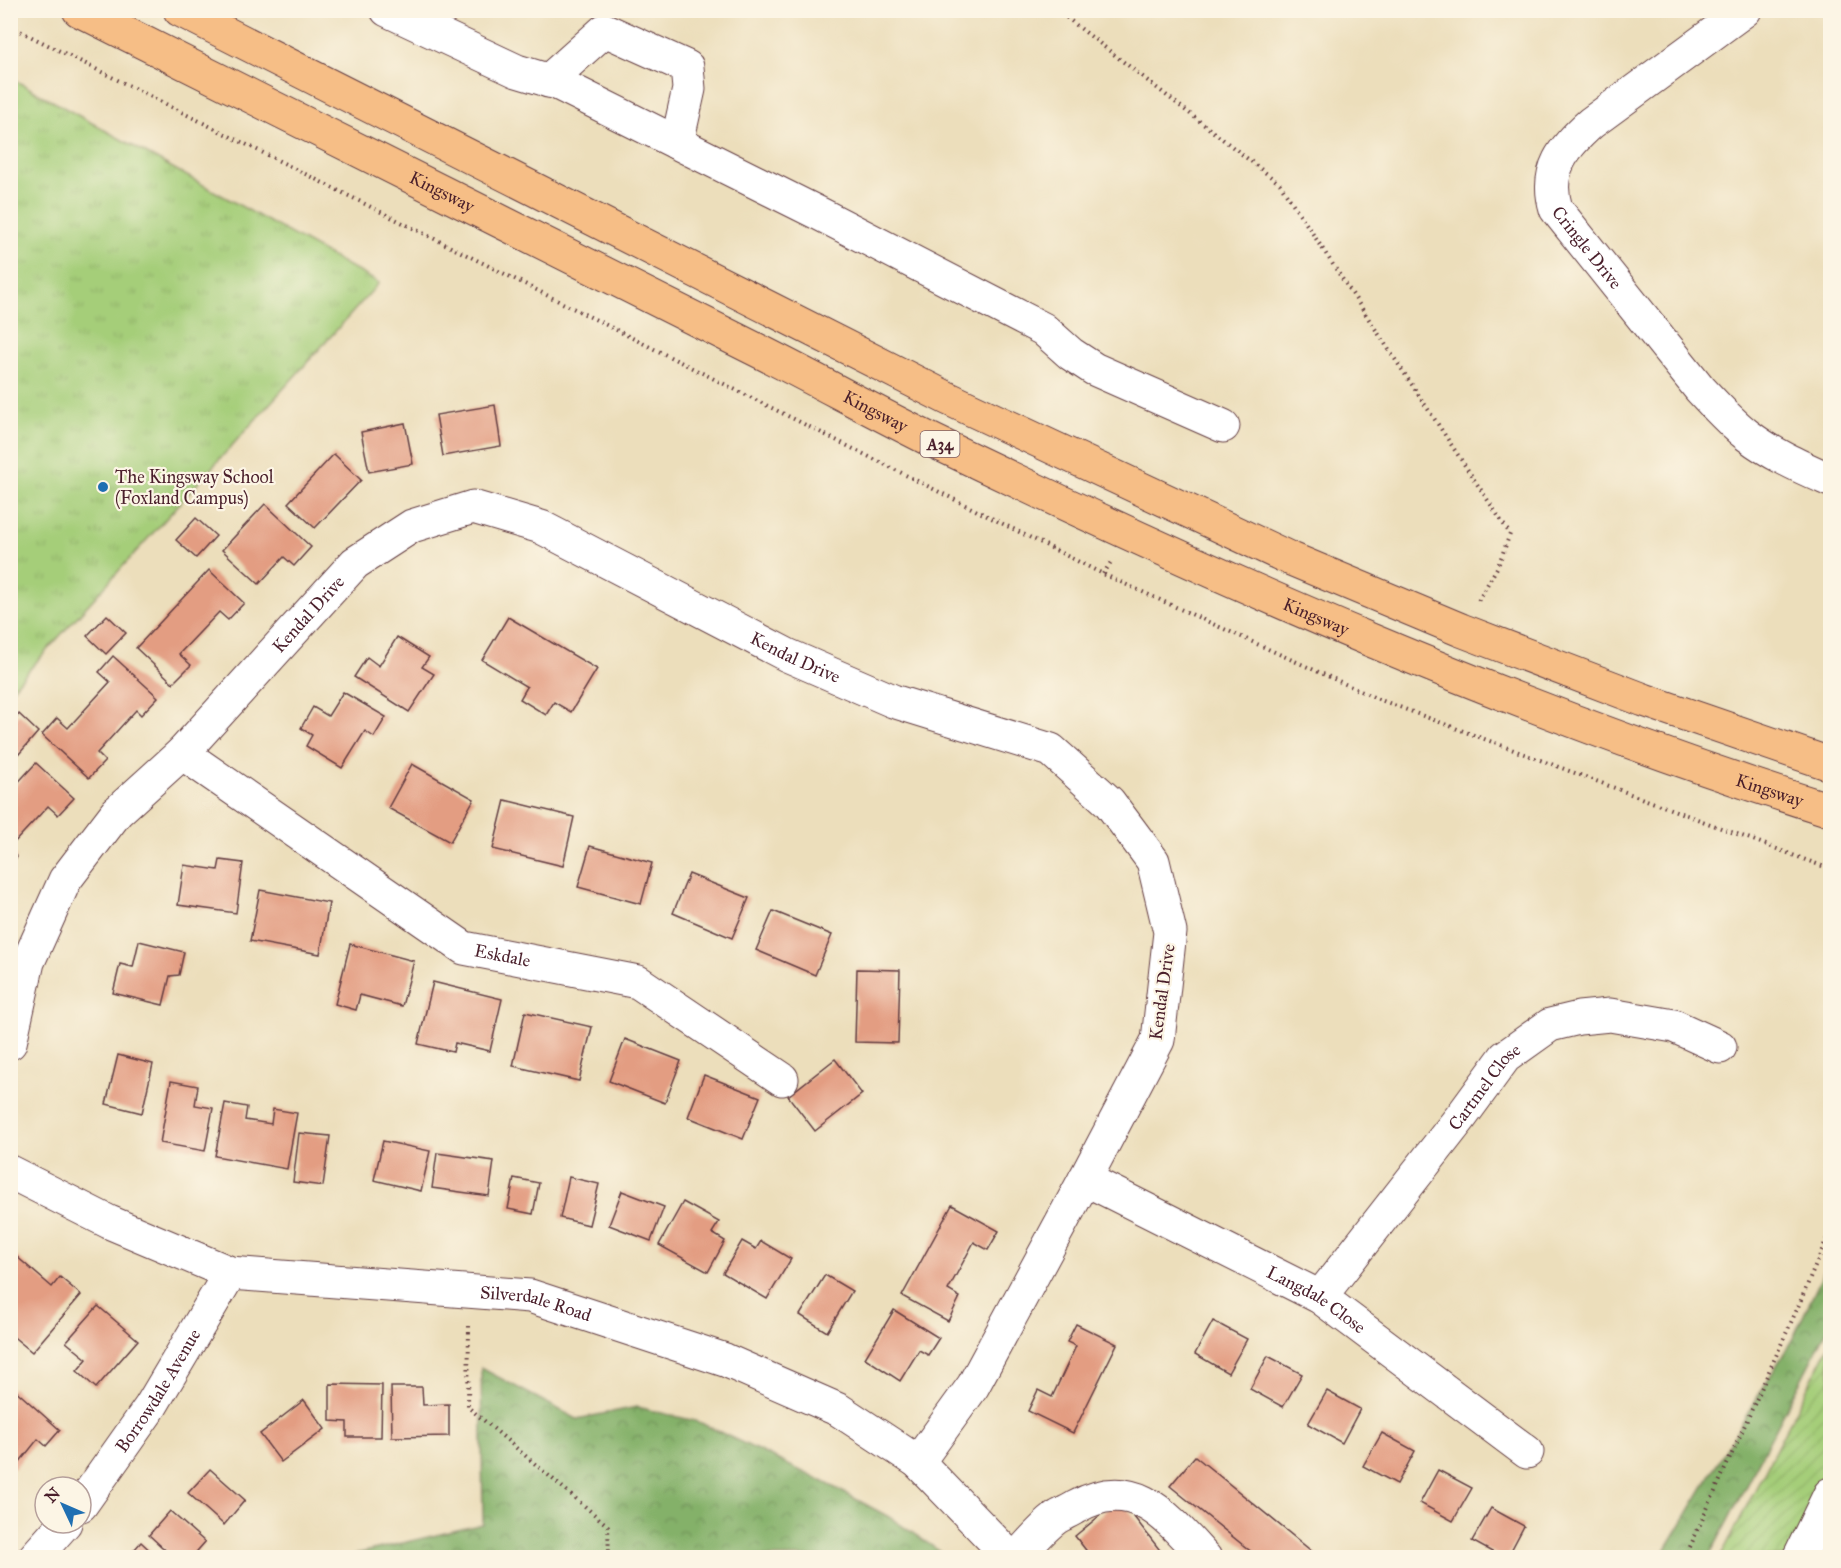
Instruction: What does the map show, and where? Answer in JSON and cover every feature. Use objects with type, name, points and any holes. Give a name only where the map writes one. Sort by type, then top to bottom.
[{"type":"highway","name":"Kingsway","points":[[79,10],[801,372],[921,435],[1268,597],[1436,667],[1625,741],[1830,810]]},
{"type":"highway","name":"A34","points":[[180,10],[947,398],[1289,558],[1461,630],[1644,700],[1830,764]]},
{"type":"street","points":[[387,10],[517,71],[557,83],[822,215],[1043,329],[1071,354],[1095,369],[1223,426]]},
{"type":"street","name":"Cringle Drive","points":[[1746,10],[1591,123],[1574,138],[1558,160],[1552,183],[1552,195],[1556,208],[1700,389],[1725,416],[1764,447],[1830,480]]},
{"type":"street","points":[[548,81],[605,30],[687,67],[689,89],[677,143]]},
{"type":"street","name":"Kendal Drive","points":[[10,1043],[28,962],[65,880],[117,812],[182,753],[355,563],[412,526],[473,507],[541,527],[787,655],[893,701],[1051,750],[1109,802],[1153,861],[1170,932],[1158,1041],[973,1386],[918,1462]]},
{"type":"street","name":"Eskdale","points":[[182,753],[464,948],[638,982],[782,1079]]},
{"type":"street","name":"Cartmel Close","points":[[1320,1297],[1505,1057],[1550,1025],[1579,1018],[1610,1015],[1674,1026],[1719,1047]]},
{"type":"street","name":"Silverdale Road","points":[[10,1172],[109,1222],[230,1273],[530,1296],[725,1360],[839,1410],[918,1462],[1011,1557]]},
{"type":"street","name":"Langdale Close","points":[[1085,1179],[1320,1297],[1527,1452]]},
{"type":"street","name":"Borrowdale Avenue","points":[[93,1487],[151,1406],[230,1273]]},
{"type":"street","points":[[1016,1557],[1056,1518],[1091,1498],[1116,1494],[1134,1497],[1154,1508],[1173,1523],[1205,1557]]},
{"type":"street","points":[[1799,1557],[1830,1494]]},
{"type":"street","points":[[34,1557],[54,1535]]},
{"type":"path","points":[[1057,10],[1280,184],[1510,534],[1498,566],[1461,630]]},
{"type":"path","points":[[1684,1557],[1798,1307],[1830,1231]]},
{"type":"path","points":[[469,1291],[468,1407],[608,1526],[609,1557]]},
{"type":"green space","name":"The Kingsway School (Foxland Campus)","points":[[11,78],[379,283],[11,690]]},
{"type":"green space","points":[[1830,1259],[1830,1324],[1709,1557],[1661,1557],[1792,1340]]},
{"type":"green space","points":[[1830,1344],[1830,1495],[1799,1557],[1720,1558]]},
{"type":"green space","points":[[481,1368],[577,1419],[637,1407],[699,1422],[826,1483],[889,1517],[948,1557],[352,1557],[356,1554],[483,1524]]},
{"type":"green space","points":[[1830,1509],[1830,1557],[1806,1557]]},
{"type":"building","points":[[495,405],[501,446],[443,456],[436,415]]},
{"type":"building","points":[[405,423],[413,464],[369,472],[361,432]]},
{"type":"building","points":[[334,454],[361,480],[315,528],[288,503]]},
{"type":"building","points":[[265,504],[311,547],[294,566],[284,557],[259,584],[222,550]]},
{"type":"building","points":[[196,518],[216,536],[196,558],[176,540]]},
{"type":"building","points":[[209,570],[244,603],[228,620],[219,612],[179,654],[191,665],[173,683],[136,648]]},
{"type":"building","points":[[107,615],[126,633],[106,654],[87,636]]},
{"type":"building","points":[[508,617],[597,669],[571,712],[554,702],[546,715],[520,699],[527,687],[482,660]]},
{"type":"building","points":[[397,637],[429,657],[422,667],[434,674],[409,712],[354,677],[367,657],[379,666]]},
{"type":"building","points":[[113,656],[158,697],[141,715],[136,710],[97,753],[105,761],[89,778],[42,735],[57,718],[68,728],[110,682],[99,672]]},
{"type":"building","points":[[343,692],[386,717],[374,737],[365,731],[342,768],[306,746],[312,735],[301,728],[313,707],[328,716]]},
{"type":"building","points":[[19,714],[38,732],[19,754],[10,746],[10,723]]},
{"type":"building","points":[[36,763],[74,798],[58,815],[48,806],[10,847],[10,791]]},
{"type":"building","points":[[412,764],[474,799],[450,842],[388,808]]},
{"type":"building","points":[[505,800],[574,817],[563,866],[493,849]]},
{"type":"building","points":[[590,846],[652,863],[641,904],[578,887]]},
{"type":"building","points":[[10,851],[17,857],[10,864]]},
{"type":"building","points":[[220,860],[243,863],[236,913],[178,905],[184,865],[218,870]]},
{"type":"building","points":[[689,874],[749,898],[732,938],[673,913]]},
{"type":"building","points":[[260,890],[329,903],[320,954],[250,941]]},
{"type":"building","points":[[773,911],[832,935],[815,975],[756,950]]},
{"type":"building","points":[[139,941],[184,952],[179,975],[170,976],[163,1005],[113,993],[120,964],[133,967]]},
{"type":"building","points":[[350,944],[414,961],[402,1006],[360,995],[356,1010],[335,1004]]},
{"type":"building","points":[[857,969],[900,970],[898,1043],[855,1042]]},
{"type":"building","points":[[433,982],[502,999],[490,1051],[455,1043],[453,1052],[418,1044]]},
{"type":"building","points":[[525,1012],[592,1027],[579,1081],[513,1066]]},
{"type":"building","points":[[625,1039],[681,1061],[665,1103],[609,1081]]},
{"type":"building","points":[[118,1055],[153,1064],[142,1113],[106,1104]]},
{"type":"building","points":[[835,1059],[862,1094],[815,1131],[788,1096]]},
{"type":"building","points":[[704,1075],[760,1097],[743,1139],[688,1117]]},
{"type":"building","points":[[171,1081],[198,1086],[195,1105],[213,1108],[205,1151],[160,1143]]},
{"type":"building","points":[[225,1103],[247,1107],[245,1120],[271,1124],[273,1109],[297,1113],[287,1169],[215,1156]]},
{"type":"building","points":[[299,1133],[330,1136],[323,1186],[293,1182]]},
{"type":"building","points":[[383,1141],[430,1151],[421,1191],[374,1180]]},
{"type":"building","points":[[437,1153],[494,1161],[489,1196],[432,1188]]},
{"type":"building","points":[[569,1177],[599,1184],[589,1225],[560,1218]]},
{"type":"building","points":[[514,1178],[539,1183],[533,1214],[508,1209]]},
{"type":"building","points":[[622,1191],[664,1207],[651,1241],[609,1225]]},
{"type":"building","points":[[683,1202],[719,1222],[712,1233],[725,1241],[708,1272],[659,1245]]},
{"type":"building","points":[[952,1205],[999,1231],[988,1250],[974,1242],[948,1290],[960,1297],[948,1321],[902,1296]]},
{"type":"building","points":[[742,1241],[756,1249],[761,1241],[791,1259],[767,1299],[723,1273]]},
{"type":"building","points":[[16,1256],[52,1287],[60,1277],[81,1295],[32,1352],[10,1334],[10,1263]]},
{"type":"building","points":[[825,1275],[852,1291],[827,1332],[800,1315]]},
{"type":"building","points":[[98,1306],[138,1340],[96,1388],[77,1371],[87,1359],[66,1342]]},
{"type":"building","points":[[894,1310],[939,1338],[928,1355],[919,1350],[900,1381],[865,1358]]},
{"type":"building","points":[[1213,1321],[1247,1339],[1228,1373],[1195,1354]]},
{"type":"building","points":[[1076,1324],[1117,1344],[1073,1433],[1028,1411],[1038,1390],[1052,1397],[1076,1346],[1067,1342]]},
{"type":"building","points":[[1268,1356],[1302,1374],[1283,1407],[1250,1389]]},
{"type":"building","points":[[330,1384],[382,1385],[381,1437],[347,1437],[347,1422],[330,1421]]},
{"type":"building","points":[[391,1387],[422,1387],[423,1405],[449,1404],[449,1436],[392,1437]]},
{"type":"building","points":[[13,1388],[60,1430],[46,1446],[38,1439],[14,1469],[10,1466],[10,1391]]},
{"type":"building","points":[[1327,1391],[1360,1409],[1342,1443],[1308,1424]]},
{"type":"building","points":[[304,1400],[325,1429],[281,1462],[260,1434]]},
{"type":"building","points":[[1382,1433],[1415,1451],[1397,1484],[1363,1466]]},
{"type":"building","points":[[1195,1456],[1320,1558],[1259,1558],[1170,1486]]},
{"type":"building","points":[[210,1469],[245,1500],[224,1525],[188,1493]]},
{"type":"building","points":[[1438,1470],[1472,1488],[1453,1521],[1420,1503]]},
{"type":"building","points":[[1120,1499],[1166,1558],[1092,1558],[1075,1536]]},
{"type":"building","points":[[1491,1508],[1524,1526],[1507,1558],[1472,1541]]},
{"type":"building","points":[[170,1511],[205,1542],[191,1558],[174,1558],[149,1535]]},
{"type":"building","points":[[141,1542],[158,1558],[127,1558]]},
{"type":"place","name":"The Kingsway School (Foxland Campus)","points":[[103,487]]}]
